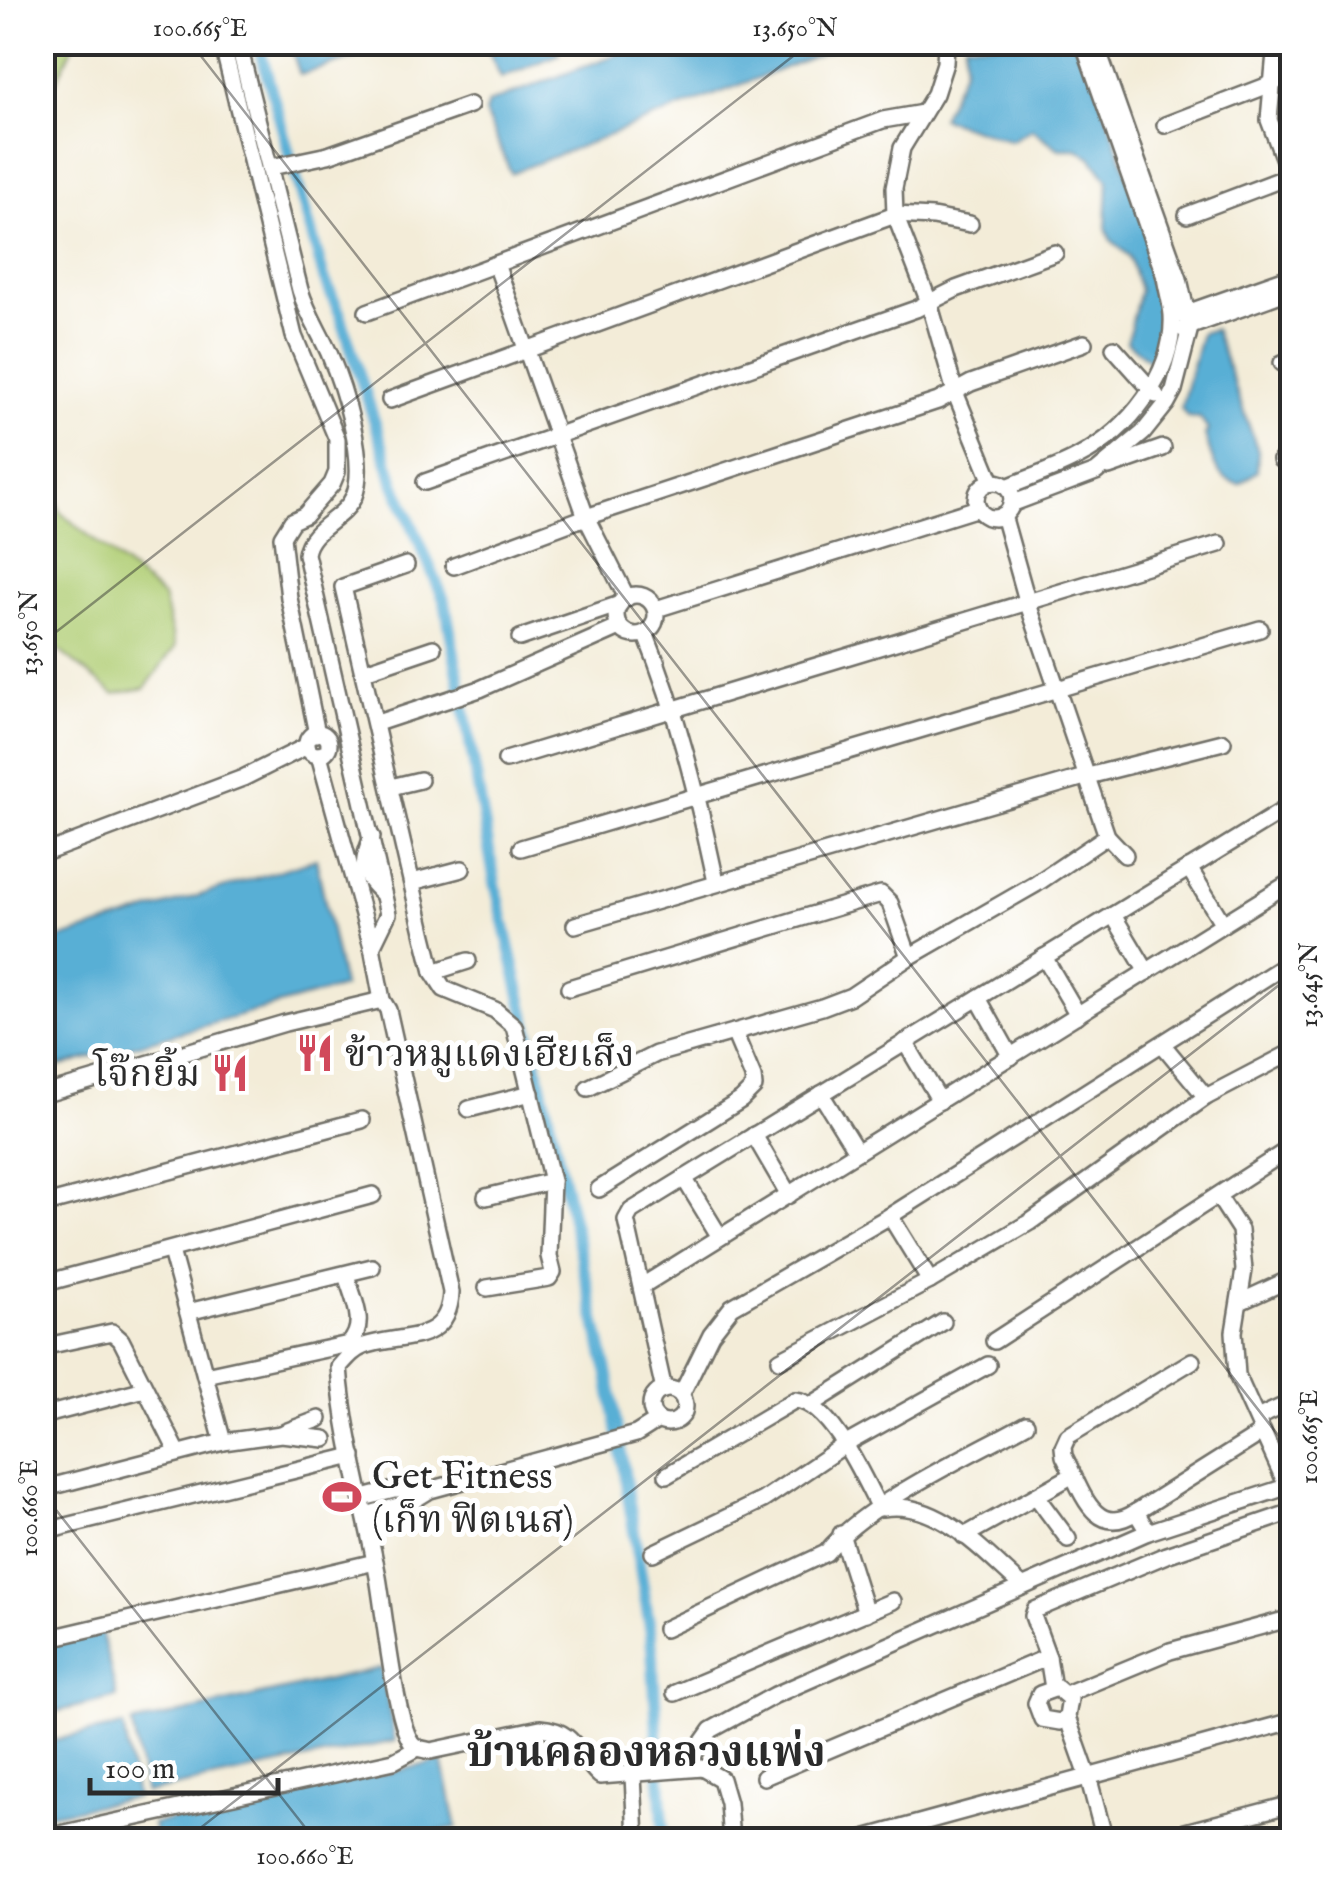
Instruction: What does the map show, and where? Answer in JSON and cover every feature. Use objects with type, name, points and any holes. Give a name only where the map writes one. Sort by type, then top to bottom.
[{"type":"street","points":[[222,42],[294,336],[337,439],[337,472],[332,484],[305,515],[292,521],[282,537],[289,598],[314,745],[372,947],[382,1000],[388,1010],[450,1292],[450,1308],[442,1324],[424,1334],[352,1352],[339,1367],[331,1416],[336,1436],[353,1456],[402,1714],[410,1741],[418,1748],[432,1751],[540,1728],[557,1729],[578,1746],[600,1776],[702,1768],[721,1780],[728,1803],[730,1840]]},
{"type":"street","points":[[238,42],[276,166],[306,311],[334,367],[357,451],[354,496],[338,517],[315,535],[306,554],[372,837],[363,861],[367,880],[384,895],[388,914],[372,947]]},
{"type":"street","points":[[946,42],[945,63],[934,94],[902,148],[894,188],[895,215],[929,302],[955,392],[1000,484],[1028,604],[1108,836],[1125,855]]},
{"type":"street","points":[[1082,42],[1118,124],[1189,320],[1167,403],[1143,433],[1096,472]]},
{"type":"street","points":[[1095,42],[1165,277],[1171,324],[1161,372],[1126,422],[1080,456],[978,491],[978,508],[986,516],[1007,510],[1162,448]]},
{"type":"street","points":[[1187,215],[1291,178],[1269,120],[1276,42]]},
{"type":"street","points":[[1165,125],[1274,83],[1292,70]]},
{"type":"street","points":[[276,166],[328,155],[470,104]]},
{"type":"street","points":[[367,312],[883,120],[922,114]]},
{"type":"street","points":[[390,400],[895,215],[970,224]]},
{"type":"street","points":[[425,482],[929,302],[1054,253]]},
{"type":"street","points":[[496,264],[554,435],[624,601]]},
{"type":"street","points":[[1189,320],[1292,276]]},
{"type":"street","points":[[1171,324],[1292,290]]},
{"type":"street","points":[[454,566],[586,516],[938,400],[1084,343]]},
{"type":"street","points":[[1114,348],[1138,372],[1149,390],[1167,403]]},
{"type":"street","points":[[1126,422],[1143,433]]},
{"type":"street","points":[[656,610],[978,508]]},
{"type":"street","points":[[506,760],[1219,544]]},
{"type":"street","points":[[406,565],[343,587],[433,972],[444,989],[495,1010],[514,1026],[552,1181],[549,1256],[553,1272],[548,1278],[487,1288]]},
{"type":"street","points":[[520,638],[632,595],[647,598],[656,610],[655,623],[645,633],[631,634],[620,627],[616,615],[624,601]]},
{"type":"street","points":[[377,723],[480,688],[620,627]]},
{"type":"street","points":[[521,848],[1260,629]]},
{"type":"street","points":[[645,633],[674,710],[698,795],[716,882]]},
{"type":"street","points":[[365,671],[432,648]]},
{"type":"street","points":[[575,925],[1088,776],[1223,742]]},
{"type":"street","points":[[42,854],[243,778],[314,745]]},
{"type":"street","points":[[391,787],[420,780]]},
{"type":"street","points":[[1292,805],[627,1215],[672,1392],[686,1405],[679,1420],[671,1423],[658,1420],[651,1412],[654,1396],[672,1392],[732,1307],[890,1216],[1292,960]]},
{"type":"street","points":[[588,1088],[656,1054],[850,996],[1108,836]]},
{"type":"street","points":[[1189,868],[1224,924]]},
{"type":"street","points":[[412,882],[462,869]]},
{"type":"street","points":[[642,1286],[1292,881]]},
{"type":"street","points":[[569,988],[882,894],[890,903],[909,957]]},
{"type":"street","points":[[1113,914],[1147,972]]},
{"type":"street","points":[[1044,957],[1078,1015]]},
{"type":"street","points":[[433,972],[468,961]]},
{"type":"street","points":[[978,998],[1010,1057]]},
{"type":"street","points":[[42,1095],[285,1023],[382,1000]]},
{"type":"street","points":[[598,1190],[740,1100],[754,1087],[734,1032]]},
{"type":"street","points":[[906,1042],[940,1100]]},
{"type":"street","points":[[1163,1045],[1206,1097]]},
{"type":"street","points":[[780,1360],[930,1281],[1030,1222],[1206,1097],[1292,1052]]},
{"type":"street","points":[[468,1109],[532,1092]]},
{"type":"street","points":[[820,1094],[857,1152]]},
{"type":"street","points":[[42,1205],[362,1120]]},
{"type":"street","points":[[754,1135],[789,1194]]},
{"type":"street","points":[[994,1340],[1292,1147]]},
{"type":"street","points":[[684,1178],[720,1237]]},
{"type":"street","points":[[486,1197],[552,1181]]},
{"type":"street","points":[[42,1284],[373,1196]]},
{"type":"street","points":[[677,1769],[711,1730],[730,1717],[1148,1532],[1290,1486],[1237,1375],[1234,1332],[1244,1270],[1240,1230],[1218,1196]]},
{"type":"street","points":[[890,1216],[930,1281]]},
{"type":"street","points":[[171,1250],[223,1442]]},
{"type":"street","points":[[188,1312],[372,1267]]},
{"type":"street","points":[[205,1375],[349,1344],[360,1325],[346,1275]]},
{"type":"street","points":[[1240,1302],[1292,1278]]},
{"type":"street","points":[[811,1405],[943,1322]]},
{"type":"street","points":[[42,1347],[112,1332],[122,1340],[178,1454]]},
{"type":"street","points":[[1192,1361],[1068,1436],[1064,1456],[1096,1515],[1112,1522],[1122,1521],[1292,1402]]},
{"type":"street","points":[[653,1553],[763,1500],[846,1444],[988,1365]]},
{"type":"street","points":[[42,1416],[145,1389]]},
{"type":"street","points":[[667,1475],[795,1400],[811,1405],[846,1444],[879,1508]]},
{"type":"street","points":[[281,1434],[331,1416]]},
{"type":"street","points":[[362,1498],[396,1490],[430,1490],[588,1450],[636,1434],[658,1420]]},
{"type":"street","points":[[664,1629],[826,1553],[841,1534],[879,1508],[1026,1424]]},
{"type":"street","points":[[42,1489],[223,1442],[281,1434],[336,1436]]},
{"type":"street","points":[[42,1532],[353,1456]]},
{"type":"street","points":[[964,1536],[1066,1479]]},
{"type":"street","points":[[366,1515],[409,1503],[430,1490]]},
{"type":"street","points":[[1036,1496],[1068,1540]]},
{"type":"street","points":[[879,1508],[920,1508],[964,1536],[1022,1586]]},
{"type":"street","points":[[1136,1512],[1148,1532]]},
{"type":"street","points":[[1105,1840],[1068,1717],[1071,1708],[1060,1691],[1033,1616],[1036,1610],[1166,1555],[1292,1512]]},
{"type":"street","points":[[841,1534],[866,1612]]},
{"type":"street","points":[[42,1640],[375,1562]]},
{"type":"street","points":[[675,1692],[893,1601]]},
{"type":"street","points":[[1068,1717],[1051,1723],[1037,1712],[1040,1694],[1060,1691],[1170,1651],[1292,1618]]},
{"type":"street","points":[[764,1777],[1048,1657]]},
{"type":"street","points":[[857,1840],[1292,1721]]},
{"type":"street","points":[[42,1838],[394,1761],[418,1748]]},
{"type":"street","points":[[636,1840],[637,1775]]},
{"type":"street","points":[[1155,1840],[1292,1804]]},
{"type":"green space","points":[[42,43],[75,43],[43,107]]},
{"type":"green space","points":[[42,440],[60,512],[163,597],[175,647],[145,688],[114,694],[43,638]]},
{"type":"water","points":[[289,42],[401,42],[401,43],[300,75]]},
{"type":"water","points":[[649,42],[849,43],[511,173],[485,113],[488,103]]},
{"type":"water","points":[[485,43],[554,43],[559,54],[501,78]]},
{"type":"water","points":[[965,43],[1082,43],[1165,283],[1166,345],[1156,366],[1127,342],[1140,290],[1129,256],[1110,239],[1106,227],[1108,180],[1091,157],[1077,149],[1059,149],[1032,129],[1011,141],[941,118],[964,68]]},
{"type":"water","points":[[1214,329],[1258,451],[1257,471],[1240,484],[1219,473],[1205,435],[1208,430],[1200,418],[1187,417],[1181,408],[1201,333]]},
{"type":"water","points":[[316,859],[343,987],[43,1071],[43,944]]},
{"type":"water","points":[[100,1626],[117,1697],[43,1715],[42,1640]]},
{"type":"water","points":[[381,1668],[395,1741],[145,1793],[132,1724]]},
{"type":"water","points":[[123,1726],[136,1798],[43,1815],[43,1742]]},
{"type":"water","points":[[442,1761],[457,1827],[401,1840],[155,1840],[152,1824]]},
{"type":"waterway","points":[[258,42],[324,278],[340,314],[395,485],[445,602],[495,883],[608,1375],[651,1634],[664,1840]]},
{"type":"place","name":"ข้าวหมูแดงเฮียเส็ง","points":[[315,1053]]},
{"type":"place","name":"โจ๊กยิ้ม","points":[[230,1073]]},
{"type":"place","name":"Get Fitness (เก็ท ฟิตเนส)","points":[[342,1497]]},
{"type":"district","name":"บ้านคลองหลวงแพ่ง","points":[[646,1751]]}]
